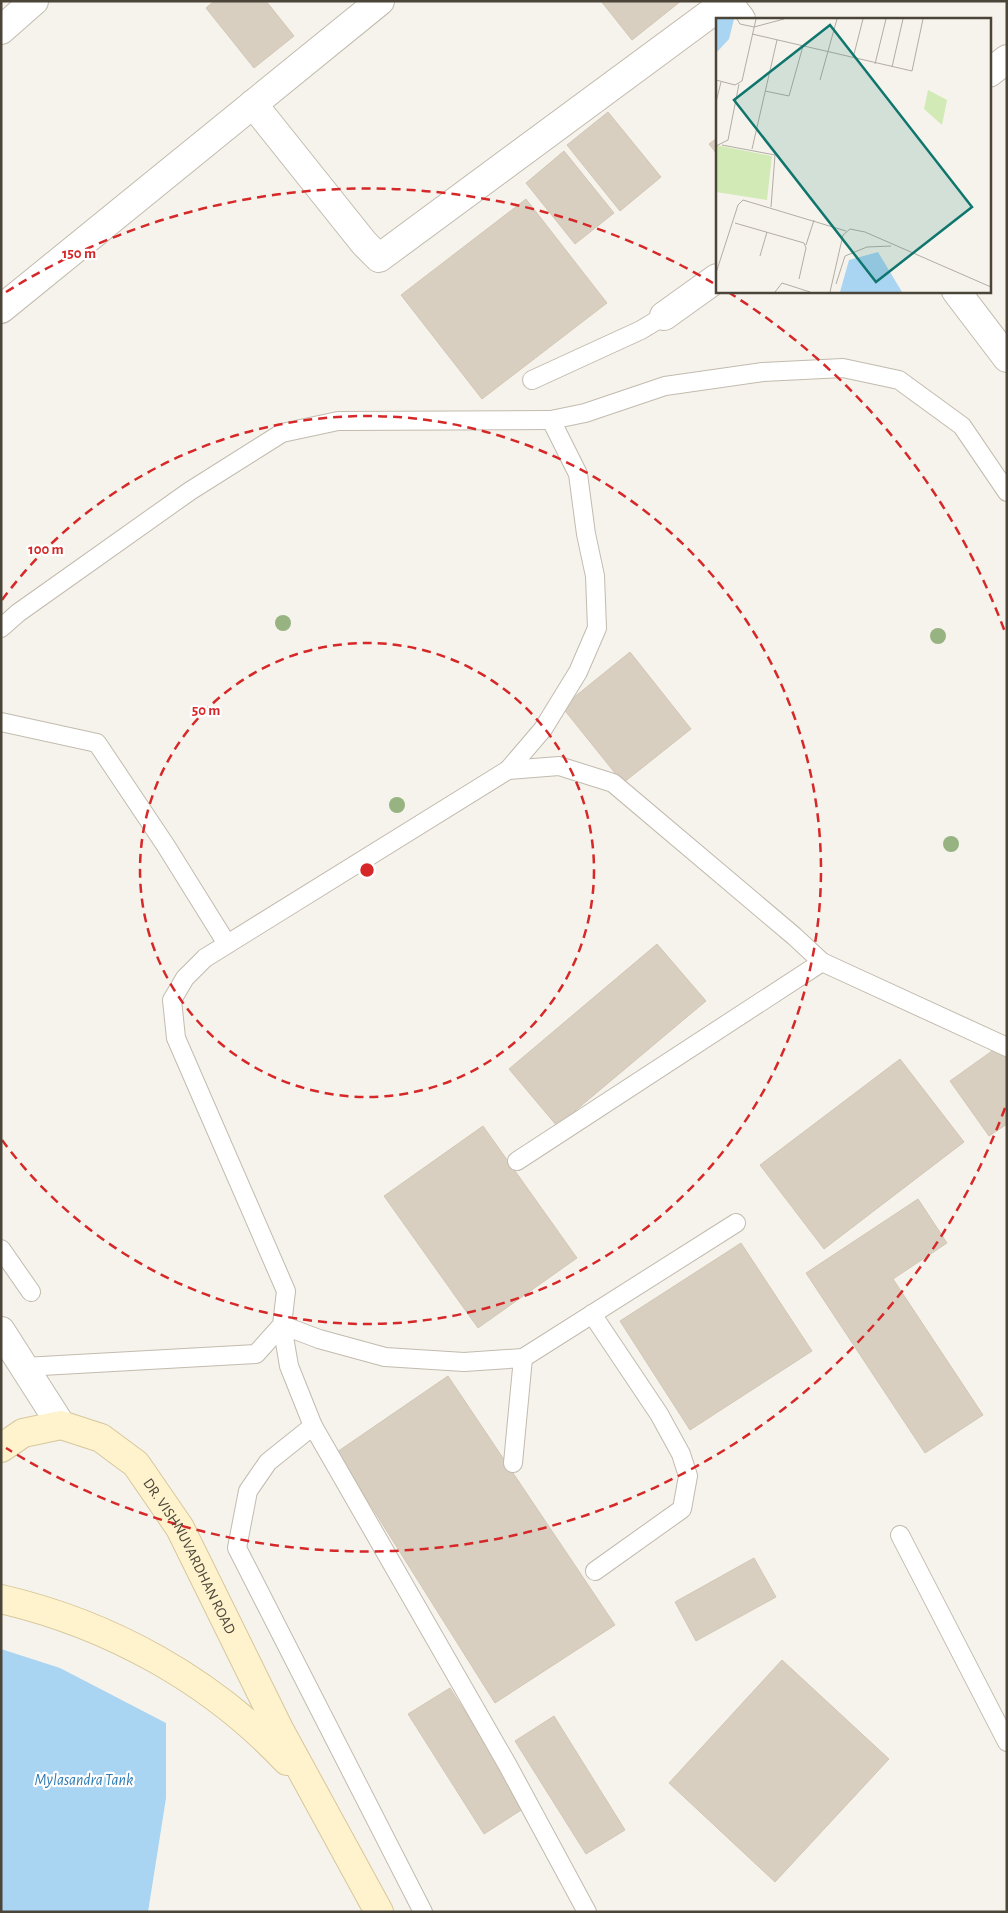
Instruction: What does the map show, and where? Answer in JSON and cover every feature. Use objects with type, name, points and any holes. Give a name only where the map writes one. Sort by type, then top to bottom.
[{"type":"main road","name":"DR. VISHNUVARDHAN ROAD","points":[[1,1448],[23,1433],[61,1425],[102,1438],[136,1464],[180,1528],[279,1729],[379,1912]]},
{"type":"main road","name":"DR. VISHNUVARDHAN ROAD","points":[[1,1599],[28,1605],[75,1620],[162,1662],[202,1687],[241,1717],[276,1749],[309,1784]]},
{"type":"street","points":[[1,30],[34,1]]},
{"type":"street","points":[[1,309],[380,1]]},
{"type":"street","points":[[253,104],[364,243],[379,258],[727,1],[740,18]]},
{"type":"street","points":[[990,72],[1007,59]]},
{"type":"street","points":[[664,316],[716,279]]},
{"type":"street","points":[[957,292],[998,328],[1007,358]]},
{"type":"street","points":[[1,1331],[61,1425]]},
{"type":"lane","points":[[532,380],[641,330],[664,316]]},
{"type":"lane","points":[[1,628],[26,607],[190,491],[282,433],[338,421],[551,420],[585,413],[665,386],[763,372],[843,368],[899,380],[962,426],[1007,492]]},
{"type":"lane","points":[[551,420],[578,474],[586,534],[595,576],[597,628],[578,672],[543,729],[508,770],[205,958],[185,978],[172,1000],[176,1038],[286,1291],[282,1325],[289,1366],[313,1426],[507,1764],[587,1912]]},
{"type":"lane","points":[[1,722],[96,743],[166,846],[227,944]]},
{"type":"lane","points":[[508,770],[558,766],[613,783],[794,936],[822,962],[1007,1047]]},
{"type":"lane","points":[[518,1161],[822,962]]},
{"type":"lane","points":[[282,1325],[319,1339],[385,1357],[464,1362],[523,1358],[736,1223]]},
{"type":"lane","points":[[1,1249],[31,1292]]},
{"type":"lane","points":[[592,1314],[659,1414],[680,1454],[688,1476],[682,1509],[595,1572]]},
{"type":"lane","points":[[24,1367],[256,1354],[282,1325]]},
{"type":"lane","points":[[513,1463],[523,1358]]},
{"type":"lane","points":[[313,1426],[268,1462],[248,1491],[237,1548],[423,1912]]},
{"type":"lane","points":[[900,1535],[1007,1742]]},
{"type":"water","name":"Mylasandra Tank","points":[[1,1649],[60,1668],[166,1723],[166,1798],[148,1912],[1,1912]]},
{"type":"building","points":[[214,1],[266,1],[294,36],[254,68],[206,8]]},
{"type":"building","points":[[601,1],[681,1],[632,40]]},
{"type":"building","points":[[608,112],[661,177],[620,211],[567,145]]},
{"type":"building","points":[[716,139],[716,153],[709,144]]},
{"type":"building","points":[[564,151],[614,213],[575,244],[526,183]]},
{"type":"building","points":[[526,199],[607,303],[482,399],[401,295]]},
{"type":"building","points":[[630,652],[691,729],[623,783],[562,707]]},
{"type":"building","points":[[657,944],[706,1001],[557,1126],[509,1069]]},
{"type":"building","points":[[999,1046],[1007,1057],[1007,1124],[989,1136],[950,1081]]},
{"type":"building","points":[[900,1059],[964,1142],[824,1249],[760,1165]]},
{"type":"building","points":[[483,1126],[577,1258],[478,1328],[384,1196]]},
{"type":"building","points":[[918,1199],[947,1243],[893,1279],[983,1415],[925,1453],[806,1273]]},
{"type":"building","points":[[741,1243],[812,1351],[690,1430],[620,1321]]},
{"type":"building","points":[[448,1376],[615,1625],[495,1703],[337,1452]]},
{"type":"building","points":[[754,1558],[776,1597],[696,1641],[675,1602]]},
{"type":"building","points":[[782,1660],[889,1759],[775,1882],[669,1783]]},
{"type":"building","points":[[450,1688],[526,1807],[484,1834],[408,1714]]},
{"type":"building","points":[[554,1716],[625,1830],[586,1854],[515,1741]]}]
